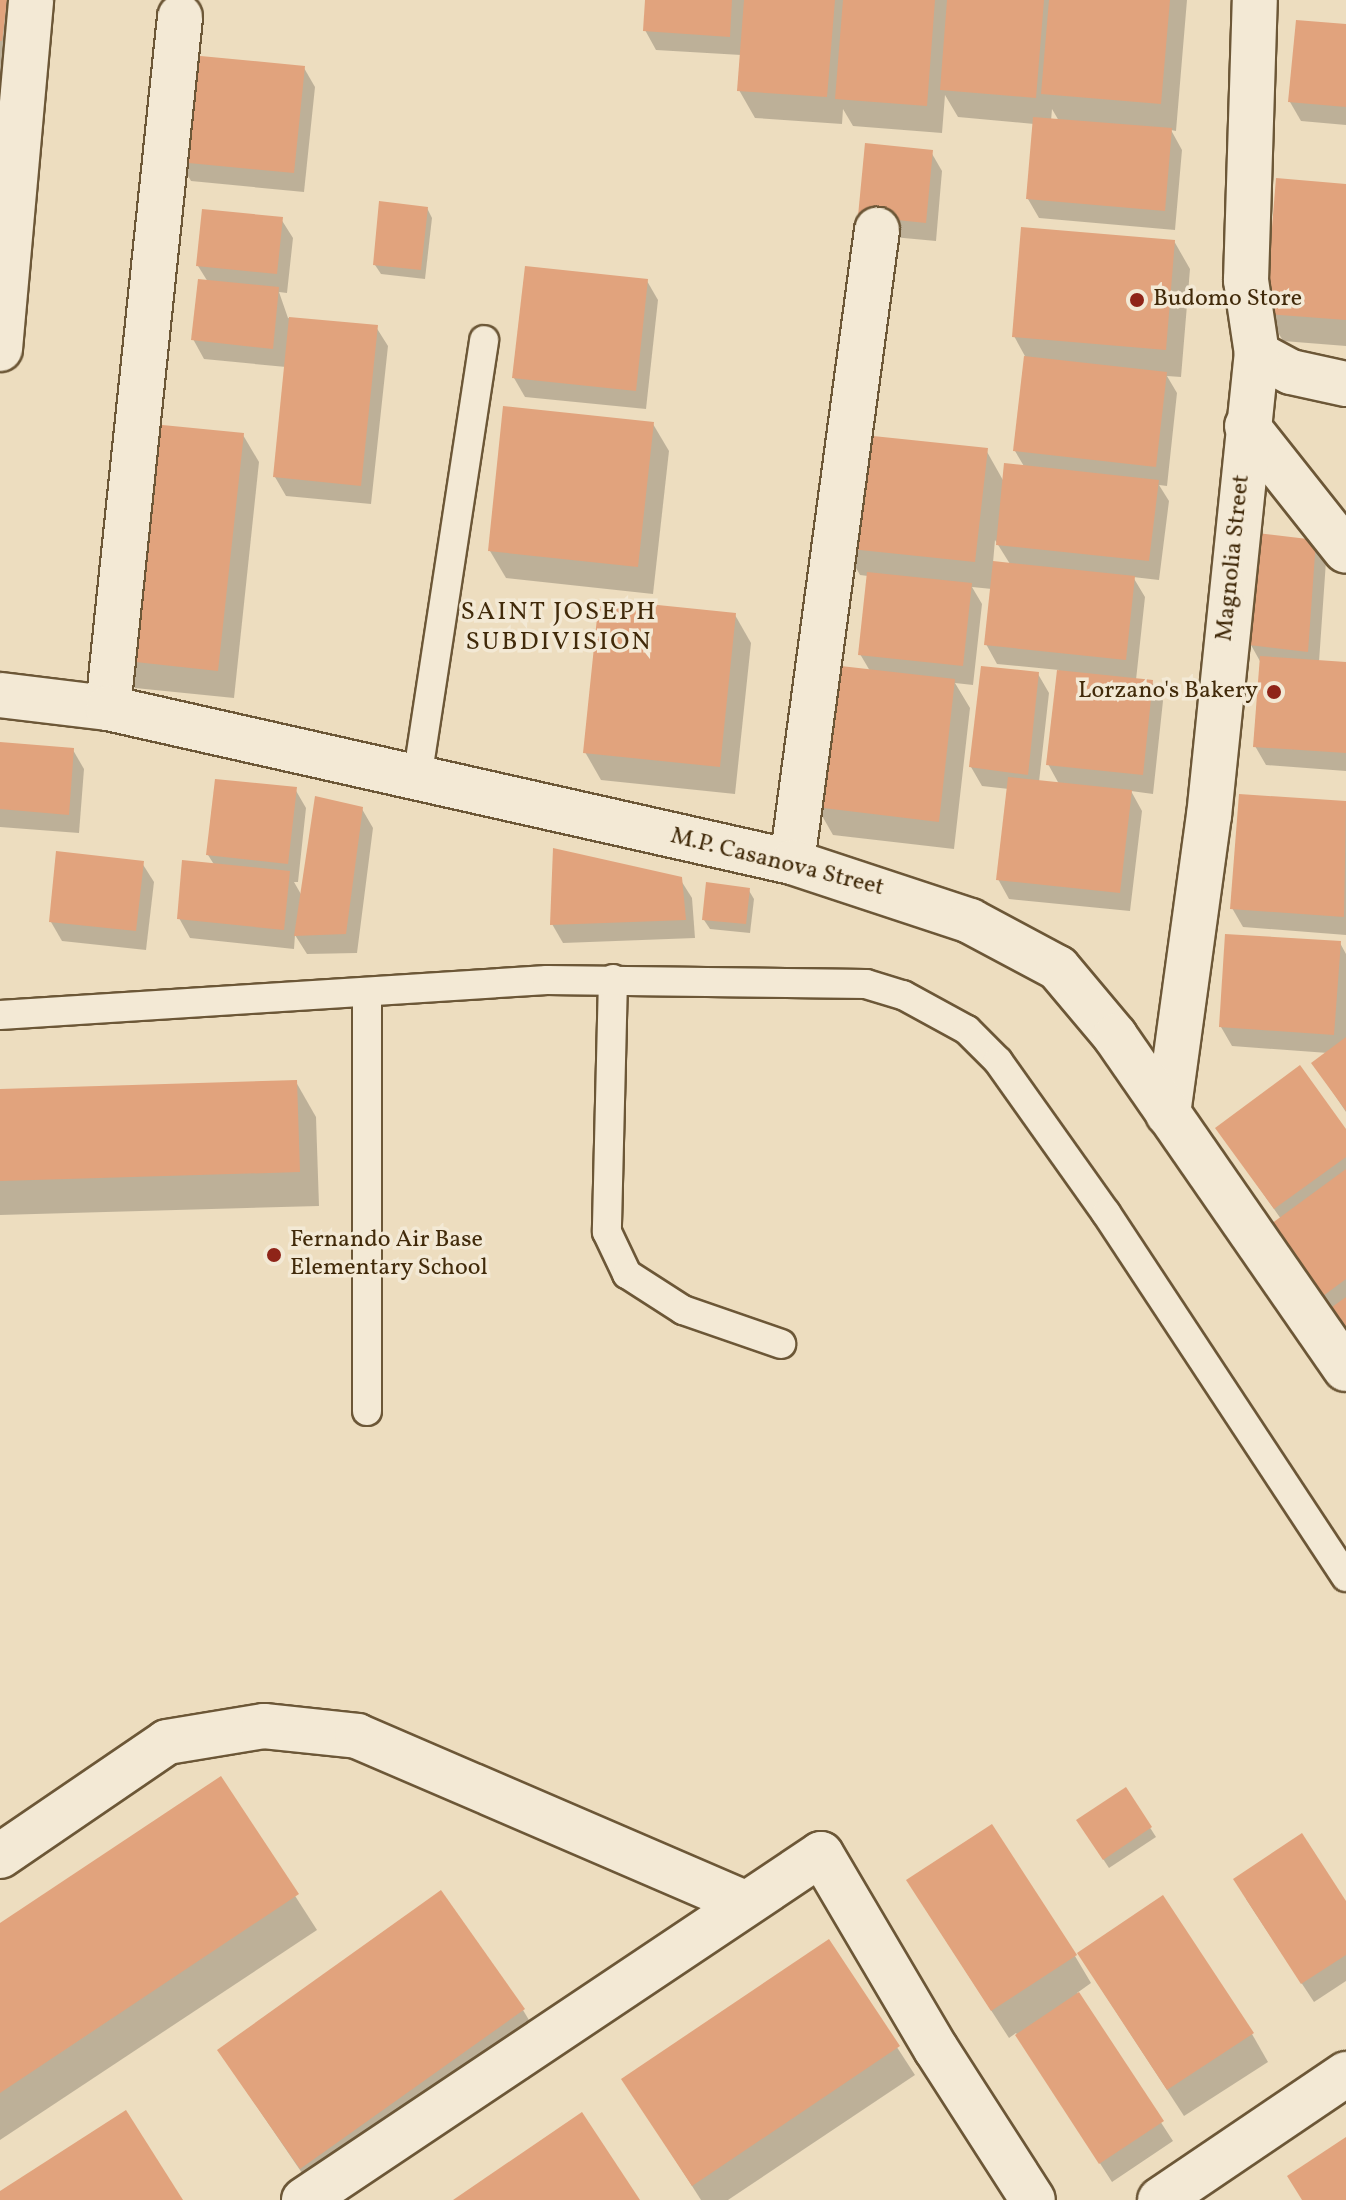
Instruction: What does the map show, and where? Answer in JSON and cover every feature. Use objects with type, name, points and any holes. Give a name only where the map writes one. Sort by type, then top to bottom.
[{"type":"street","points":[[0,349],[31,0]]},
{"type":"street","name":"Magnolia Street","points":[[1168,1114],[1209,816],[1247,426],[1257,354],[1246,280],[1255,0]]},
{"type":"street","points":[[108,708],[180,17]]},
{"type":"street","points":[[792,862],[877,230]]},
{"type":"street","points":[[1257,354],[1291,372],[1346,384]]},
{"type":"street","points":[[1247,426],[1346,551]]},
{"type":"street","name":"M.P. Casanova Street","points":[[0,695],[108,708],[792,862],[970,921],[1058,968],[1168,1114],[1346,1369]]},
{"type":"street","points":[[0,1856],[167,1742],[264,1726],[357,1736],[745,1903]]},
{"type":"street","points":[[304,2200],[821,1854],[936,2049],[1033,2200]]},
{"type":"street","points":[[1160,2200],[1346,2074]]},
{"type":"lane","points":[[417,779],[484,340]]},
{"type":"lane","points":[[613,979],[607,1232],[627,1274],[683,1310],[781,1344]]},
{"type":"lane","points":[[0,1015],[613,979],[866,984],[935,1009],[967,1030],[998,1061],[1106,1213],[1346,1577]]},
{"type":"lane","points":[[367,992],[367,1411]]},
{"type":"building","points":[[0,0],[7,0],[2,41],[0,41]]},
{"type":"building","points":[[645,0],[732,0],[730,37],[643,31]]},
{"type":"building","points":[[744,0],[835,0],[827,97],[737,91]]},
{"type":"building","points":[[843,0],[935,0],[927,106],[835,99]]},
{"type":"building","points":[[947,0],[1044,0],[1036,98],[940,90]]},
{"type":"building","points":[[1049,0],[1170,0],[1161,104],[1041,94]]},
{"type":"building","points":[[1296,20],[1346,24],[1346,107],[1288,102]]},
{"type":"building","points":[[190,55],[305,66],[294,173],[178,162]]},
{"type":"building","points":[[1033,117],[1172,128],[1165,211],[1026,199]]},
{"type":"building","points":[[865,143],[933,150],[926,223],[858,216]]},
{"type":"building","points":[[1276,178],[1346,184],[1346,320],[1265,314]]},
{"type":"building","points":[[379,201],[428,207],[421,270],[373,265]]},
{"type":"building","points":[[202,209],[283,217],[277,274],[196,266]]},
{"type":"building","points":[[1021,227],[1175,240],[1166,350],[1012,337]]},
{"type":"building","points":[[525,266],[648,279],[636,391],[512,378]]},
{"type":"building","points":[[198,279],[279,287],[273,349],[191,340]]},
{"type":"building","points":[[289,317],[378,325],[361,486],[273,477]]},
{"type":"building","points":[[1024,356],[1167,372],[1156,467],[1013,451]]},
{"type":"building","points":[[503,406],[654,422],[638,567],[488,551]]},
{"type":"building","points":[[142,423],[244,433],[218,671],[117,660]]},
{"type":"building","points":[[854,434],[988,448],[975,562],[841,548]]},
{"type":"building","points":[[1004,463],[1159,480],[1149,561],[996,545]]},
{"type":"building","points":[[1257,533],[1316,540],[1308,652],[1249,645]]},
{"type":"building","points":[[993,561],[1135,576],[1126,660],[984,645]]},
{"type":"building","points":[[867,572],[972,583],[963,666],[858,655]]},
{"type":"building","points":[[599,599],[736,613],[720,767],[583,753]]},
{"type":"building","points":[[1260,656],[1346,662],[1346,753],[1253,747]]},
{"type":"building","points":[[832,665],[955,679],[939,822],[815,807]]},
{"type":"building","points":[[981,666],[1039,672],[1028,775],[969,767]]},
{"type":"building","points":[[1057,670],[1153,680],[1143,775],[1046,765]]},
{"type":"building","points":[[0,742],[74,748],[69,815],[0,809]]},
{"type":"building","points":[[1008,777],[1132,790],[1120,893],[996,880]]},
{"type":"building","points":[[215,779],[297,787],[288,864],[206,855]]},
{"type":"building","points":[[1239,794],[1346,801],[1344,917],[1230,909]]},
{"type":"building","points":[[315,796],[363,807],[346,934],[294,936]]},
{"type":"building","points":[[553,848],[682,877],[686,920],[550,925]]},
{"type":"building","points":[[56,851],[144,861],[136,931],[49,922]]},
{"type":"building","points":[[182,860],[290,871],[284,930],[177,919]]},
{"type":"building","points":[[706,882],[750,888],[746,924],[702,920]]},
{"type":"building","points":[[1225,934],[1341,941],[1334,1035],[1219,1027]]},
{"type":"building","points":[[1346,1037],[1346,1111],[1311,1063]]},
{"type":"building","points":[[1300,1065],[1346,1129],[1346,1157],[1274,1209],[1215,1128]]},
{"type":"building","points":[[297,1080],[300,1172],[0,1181],[0,1089]]},
{"type":"building","points":[[1346,1169],[1346,1279],[1323,1296],[1271,1224]]},
{"type":"building","points":[[1346,1297],[1346,1327],[1332,1307]]},
{"type":"building","points":[[221,1776],[299,1894],[0,2093],[0,1923]]},
{"type":"building","points":[[1126,1787],[1152,1827],[1103,1860],[1076,1820]]},
{"type":"building","points":[[992,1824],[1077,1955],[991,2011],[906,1880]]},
{"type":"building","points":[[1302,1833],[1346,1901],[1346,1955],[1301,1984],[1233,1879]]},
{"type":"building","points":[[441,1890],[525,2009],[300,2169],[217,2050]]},
{"type":"building","points":[[1163,1895],[1254,2033],[1167,2090],[1077,1953]]},
{"type":"building","points":[[829,1939],[900,2046],[692,2186],[621,2079]]},
{"type":"building","points":[[1079,1992],[1164,2121],[1099,2164],[1015,2035]]},
{"type":"building","points":[[126,2110],[183,2200],[0,2200],[0,2191]]},
{"type":"building","points":[[582,2112],[640,2200],[453,2200]]},
{"type":"building","points":[[1346,2137],[1346,2200],[1302,2200],[1287,2176]]},
{"type":"place","name":"Budomo Store","points":[[1137,300]]},
{"type":"place","name":"Lorzano's Bakery","points":[[1274,692]]},
{"type":"place","name":"Fernando Air Base Elementary School","points":[[274,1255]]},
{"type":"district","name":"SAINT JOSEPH SUBDIVISION","points":[[559,628]]}]
